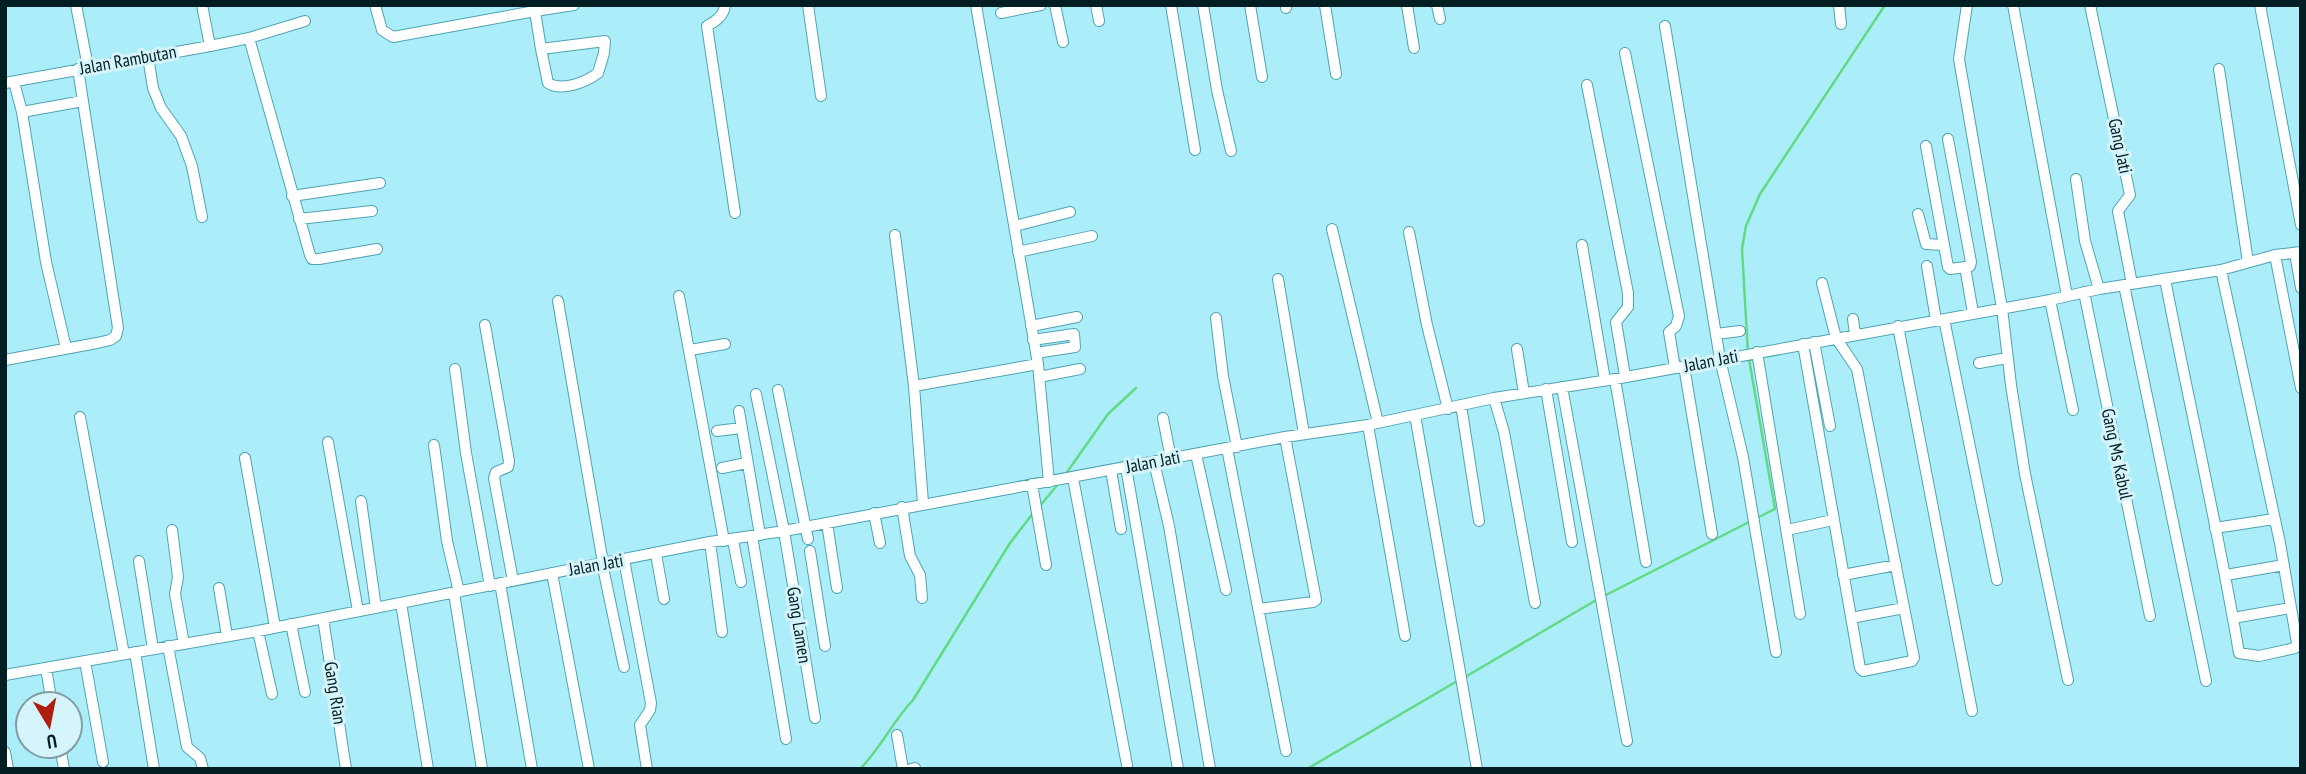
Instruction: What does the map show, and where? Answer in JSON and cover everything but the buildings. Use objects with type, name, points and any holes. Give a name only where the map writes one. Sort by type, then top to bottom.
[{"type":"street","points":[[5,360],[110,340],[116,336],[118,328],[83,101],[83,68],[76,5]]},
{"type":"street","points":[[202,5],[210,46]]},
{"type":"street","points":[[374,5],[382,30],[393,37],[535,8],[574,5]]},
{"type":"street","points":[[725,5],[718,20],[707,26],[736,214]]},
{"type":"street","points":[[808,5],[821,96]]},
{"type":"street","points":[[975,5],[1039,377],[1127,765]]},
{"type":"street","points":[[1001,13],[1041,5]]},
{"type":"street","points":[[1055,5],[1063,42]]},
{"type":"street","points":[[1096,5],[1098,21]]},
{"type":"street","points":[[1171,5],[1195,150]]},
{"type":"street","points":[[1203,5],[1217,90],[1231,151]]},
{"type":"street","points":[[1250,5],[1262,77]]},
{"type":"street","points":[[1325,5],[1336,74]]},
{"type":"street","points":[[1406,5],[1414,48]]},
{"type":"street","points":[[1437,5],[1440,19]]},
{"type":"street","points":[[1839,5],[1841,24]]},
{"type":"street","points":[[1967,5],[1959,59],[2002,308],[2025,474],[2068,680]]},
{"type":"street","points":[[2013,5],[2067,296]]},
{"type":"street","name":"Gang Jati","points":[[2090,5],[2130,195],[2118,209],[2128,284],[2206,681]]},
{"type":"street","points":[[2260,5],[2301,225]]},
{"type":"street","points":[[535,8],[541,49],[548,83],[559,86],[582,82],[598,73],[605,41],[541,49]]},
{"type":"street","name":"Jalan Rambutan","points":[[10,83],[249,38],[305,21]]},
{"type":"street","points":[[1665,26],[1720,359],[1743,457],[1776,652]]},
{"type":"street","points":[[249,38],[292,196],[312,258],[377,249]]},
{"type":"street","points":[[1625,52],[1678,316],[1676,326],[1669,332],[1680,367],[1712,534]]},
{"type":"street","points":[[148,57],[153,88],[161,108],[181,136],[192,166],[202,217]]},
{"type":"street","points":[[2219,69],[2248,262]]},
{"type":"street","points":[[10,83],[22,112],[46,262],[66,348]]},
{"type":"street","points":[[1587,85],[1628,293],[1628,307],[1616,322],[1615,378]]},
{"type":"street","points":[[22,112],[83,101]]},
{"type":"street","points":[[1926,146],[1949,268],[1965,267],[1971,262],[1948,139]]},
{"type":"street","points":[[2076,179],[2085,241],[2099,289]]},
{"type":"street","points":[[292,196],[380,183]]},
{"type":"street","points":[[299,219],[372,211]]},
{"type":"street","points":[[1015,226],[1070,212]]},
{"type":"street","points":[[1918,215],[1926,244],[1943,245]]},
{"type":"street","points":[[1332,229],[1373,424],[1405,636]]},
{"type":"street","points":[[1409,232],[1448,409]]},
{"type":"street","points":[[895,235],[914,386],[923,503]]},
{"type":"street","points":[[1018,252],[1092,236]]},
{"type":"street","points":[[1582,245],[1615,378],[1646,562]]},
{"type":"street","points":[[2298,252],[2301,288]]},
{"type":"street","name":"Jalan Jati","points":[[5,675],[258,631],[710,542],[784,531],[1285,437],[1373,424],[1494,398],[1680,367],[2099,289],[2221,270],[2275,255],[2298,252]]},
{"type":"street","points":[[2275,255],[2301,388]]},
{"type":"street","points":[[1927,266],[1997,580]]},
{"type":"street","points":[[1965,267],[1973,313]]},
{"type":"street","points":[[2165,279],[2226,575],[2239,653],[2259,656],[2296,647],[2284,565],[2221,270]]},
{"type":"street","points":[[1278,279],[1304,434]]},
{"type":"street","points":[[1808,343],[1833,520],[1860,668],[1863,671],[1913,660],[1857,369],[1836,338],[1822,284]]},
{"type":"street","name":"Gang Ms Kabul","points":[[2084,292],[2150,616]]},
{"type":"street","points":[[680,296],[728,540],[741,582]]},
{"type":"street","points":[[2050,300],[2073,410]]},
{"type":"street","points":[[558,301],[602,563],[624,667]]},
{"type":"street","points":[[1031,326],[1077,317]]},
{"type":"street","points":[[1216,318],[1232,447],[1258,609],[1286,751]]},
{"type":"street","points":[[1853,319],[1856,334]]},
{"type":"street","points":[[485,324],[509,461],[508,467],[496,472],[495,478],[513,581]]},
{"type":"street","points":[[1898,326],[1972,711]]},
{"type":"street","points":[[1716,334],[1740,331]]},
{"type":"street","points":[[914,386],[1037,359],[1075,347],[1074,334],[1033,340]]},
{"type":"street","points":[[1808,343],[1830,426]]},
{"type":"street","points":[[690,350],[725,344]]},
{"type":"street","points":[[1517,349],[1524,393]]},
{"type":"street","points":[[1755,353],[1800,614]]},
{"type":"street","points":[[1979,363],[2007,358]]},
{"type":"street","points":[[455,369],[466,453],[532,769]]},
{"type":"street","points":[[1039,377],[1080,369]]},
{"type":"street","points":[[1562,387],[1626,741]]},
{"type":"street","points":[[1546,389],[1572,542]]},
{"type":"street","points":[[778,390],[808,539]]},
{"type":"street","name":"Gang Lamen","points":[[756,394],[784,531],[814,718]]},
{"type":"street","points":[[1494,398],[1504,432],[1535,604]]},
{"type":"street","points":[[1461,405],[1479,521]]},
{"type":"street","points":[[738,411],[786,738]]},
{"type":"street","points":[[1415,415],[1477,769]]},
{"type":"street","points":[[80,417],[124,654]]},
{"type":"street","points":[[1163,418],[1171,459]]},
{"type":"street","points":[[717,431],[741,428]]},
{"type":"street","points":[[1258,609],[1316,600],[1285,437]]},
{"type":"street","points":[[328,442],[358,611]]},
{"type":"street","points":[[434,445],[482,769]]},
{"type":"street","points":[[1196,454],[1226,590]]},
{"type":"street","points":[[245,458],[275,627]]},
{"type":"street","points":[[1154,462],[1169,526],[1210,769]]},
{"type":"street","points":[[722,468],[747,463]]},
{"type":"street","points":[[1126,467],[1178,769]]},
{"type":"street","points":[[1111,470],[1121,529]]},
{"type":"street","points":[[1032,484],[1046,565]]},
{"type":"street","points":[[361,501],[376,608]]},
{"type":"street","points":[[902,507],[910,556],[920,575],[922,598]]},
{"type":"street","points":[[874,513],[880,543]]},
{"type":"street","points":[[2215,528],[2274,519]]},
{"type":"street","points":[[1787,530],[1833,520]]},
{"type":"street","points":[[827,523],[836,588]]},
{"type":"street","points":[[172,530],[178,577],[175,594],[184,643]]},
{"type":"street","points":[[710,542],[722,632]]},
{"type":"street","points":[[810,551],[825,646]]},
{"type":"street","points":[[656,554],[664,599]]},
{"type":"street","points":[[624,560],[651,703],[650,710],[640,725],[648,769]]},
{"type":"street","points":[[139,561],[153,649]]},
{"type":"street","points":[[1843,575],[1896,565]]},
{"type":"street","points":[[2226,575],[2284,565]]},
{"type":"street","points":[[552,573],[589,769]]},
{"type":"street","points":[[219,588],[227,636]]},
{"type":"street","points":[[401,603],[428,769]]},
{"type":"street","points":[[1851,618],[1904,608]]},
{"type":"street","points":[[2233,618],[2290,608]]},
{"type":"street","name":"Gang Rian","points":[[323,618],[346,769]]},
{"type":"street","points":[[291,624],[305,692]]},
{"type":"street","points":[[258,631],[272,694]]},
{"type":"street","points":[[168,646],[187,747],[200,758],[203,769]]},
{"type":"street","points":[[135,652],[154,769]]},
{"type":"street","points":[[85,661],[103,762]]},
{"type":"street","points":[[46,668],[50,690]]},
{"type":"street","points":[[897,735],[903,769]]},
{"type":"street","points":[[5,752],[8,769]]},
{"type":"waterway","points":[[1748,353],[1742,249],[1746,226],[1760,194],[1885,5]]},
{"type":"waterway","points":[[1749,359],[1775,509],[1757,518]]},
{"type":"waterway","points":[[1065,475],[1108,414],[1136,388]]},
{"type":"waterway","points":[[1039,507],[1059,483]]},
{"type":"waterway","points":[[860,769],[913,700],[1010,543],[1034,512]]},
{"type":"waterway","points":[[1604,596],[1751,521]]},
{"type":"waterway","points":[[1465,677],[1598,599]]},
{"type":"waterway","points":[[1307,769],[1459,680]]}]
